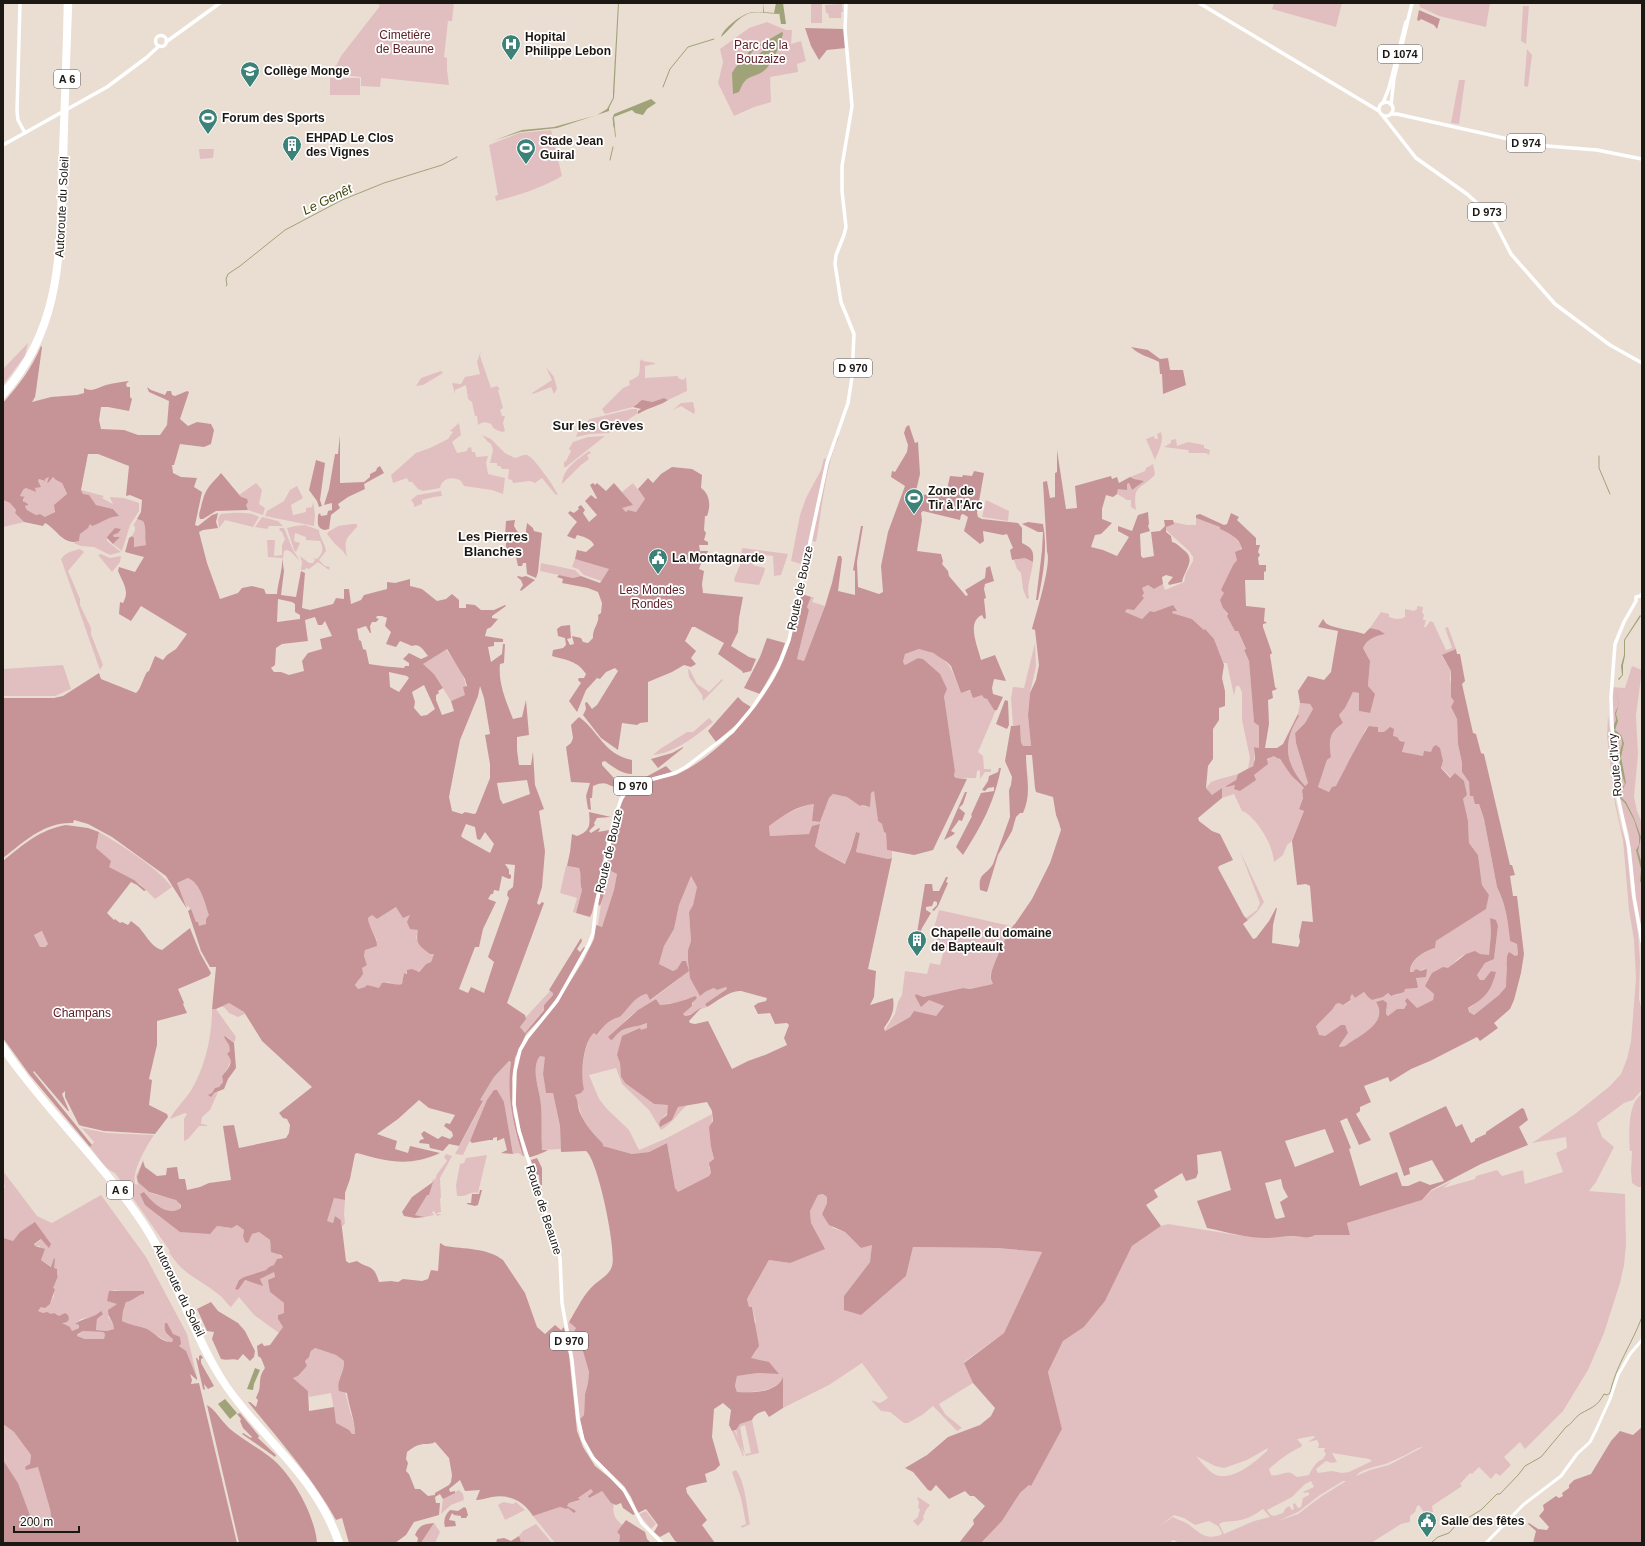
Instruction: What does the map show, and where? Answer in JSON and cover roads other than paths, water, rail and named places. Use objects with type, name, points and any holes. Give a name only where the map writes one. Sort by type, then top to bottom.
[{"type":"highway","name":"Autoroute du Soleil","points":[[3,391],[20,370],[34,344],[46,316],[54,284],[58,235],[66,3]]},
{"type":"highway","name":"Autoroute du Soleil","points":[[3,397],[23,372],[40,342],[50,317],[57,284],[62,240],[70,3]]},
{"type":"highway","name":"Autoroute du Soleil","points":[[3,1044],[28,1078],[138,1214],[156,1241],[169,1266],[206,1346],[220,1372],[243,1405],[311,1484],[328,1513],[341,1543]]},
{"type":"highway","name":"Autoroute du Soleil","points":[[3,1051],[27,1083],[109,1182],[140,1223],[166,1267],[202,1347],[221,1382],[246,1414],[308,1486],[325,1515],[337,1543]]},
{"type":"main road","points":[[20,3],[17,111],[18,120],[25,133]]},
{"type":"main road","points":[[3,145],[107,87],[159,46],[164,46],[172,37],[220,3]]},
{"type":"main road","name":"Route de Bouze","points":[[527,1158],[519,1131],[514,1104],[514,1076],[518,1058],[526,1038],[557,1001],[590,944],[604,861],[621,799],[627,790],[632,786],[675,773],[689,765],[733,731],[753,707],[767,686],[786,650],[827,463],[844,416],[851,390],[854,334],[841,302],[836,264],[836,255],[846,227],[842,191],[842,166],[852,106],[845,30],[846,3]]},
{"type":"main road","points":[[1199,3],[1362,101],[1379,111],[1383,116],[1390,114],[1392,106],[1388,102],[1375,105],[1362,101]]},
{"type":"main road","name":"D 1074","points":[[1382,104],[1389,88],[1411,3]]},
{"type":"main road","name":"D 1074","points":[[1392,106],[1394,78],[1411,3]]},
{"type":"main road","points":[[138,64],[154,48],[158,36],[165,38],[172,37]]},
{"type":"main road","points":[[165,38],[166,42]]},
{"type":"main road","points":[[156,43],[159,46]]},
{"type":"main road","points":[[1379,111],[1382,104]]},
{"type":"main road","name":"D 974","points":[[1392,106],[1398,112],[1411,117]]},
{"type":"main road","name":"D 974","points":[[1390,114],[1411,117],[1535,145],[1597,150],[1642,159]]},
{"type":"main road","name":"D 973","points":[[1390,114],[1392,128]]},
{"type":"main road","name":"D 973","points":[[1383,116],[1416,158],[1467,194],[1490,216],[1511,254],[1551,301],[1604,341],[1642,363]]},
{"type":"main road","name":"Route d'Ivry","points":[[1642,594],[1636,597],[1616,639],[1613,657],[1611,697],[1618,797],[1629,848],[1634,897],[1642,942]]},
{"type":"main road","name":"Route de Beaune","points":[[527,1158],[560,1258],[562,1303],[572,1360],[578,1419],[582,1440],[593,1458],[624,1490],[642,1523],[662,1543]]},
{"type":"street","points":[[1486,1543],[1522,1505],[1559,1478],[1577,1454],[1592,1439],[1610,1399],[1618,1375],[1630,1354],[1642,1340]]},
{"type":"waterway","points":[[663,87],[670,69],[688,47],[714,39]]},
{"type":"waterway","points":[[613,118],[614,127]]},
{"type":"waterway","points":[[610,160],[613,147]]},
{"type":"waterway","name":"Le Genêt","points":[[226,286],[228,274],[285,230],[342,200],[384,183],[442,165],[457,157]]},
{"type":"waterway","points":[[1599,456],[1599,468],[1610,494]]},
{"type":"waterway","points":[[1431,1543],[1438,1537],[1449,1533],[1456,1525],[1481,1510],[1497,1494],[1500,1494],[1525,1466],[1541,1457],[1566,1427],[1580,1414],[1596,1404],[1604,1394],[1607,1395],[1610,1393],[1616,1373],[1642,1317]]},
{"type":"place","name":"Hopital Philippe Lebon","points":[[511,61]]},
{"type":"place","name":"Collège Monge","points":[[250,88]]},
{"type":"place","name":"Forum des Sports","points":[[208,135]]},
{"type":"place","name":"EHPAD Le Clos des Vignes","points":[[292,162]]},
{"type":"place","name":"Stade Jean Guiral","points":[[526,165]]},
{"type":"place","name":"Zone de Tir à l'Arc","points":[[914,515]]},
{"type":"place","name":"La Montagnarde","points":[[658,575]]},
{"type":"place","name":"Chapelle du domaine de Bapteault","points":[[917,957]]},
{"type":"place","name":"Salle des fêtes","points":[[1427,1538]]},
{"type":"district","name":"Sur les Grèves","points":[[598,425]]},
{"type":"district","name":"Les Pierres Blanches","points":[[493,544]]},
{"type":"park label","name":"Cimetière de Beaune","points":[[405,42]]},
{"type":"park label","name":"Parc de la Bouzaize","points":[[761,52]]},
{"type":"park label","name":"Les Mondes Rondes","points":[[652,597]]},
{"type":"park label","name":"Champans","points":[[82,1013]]}]
